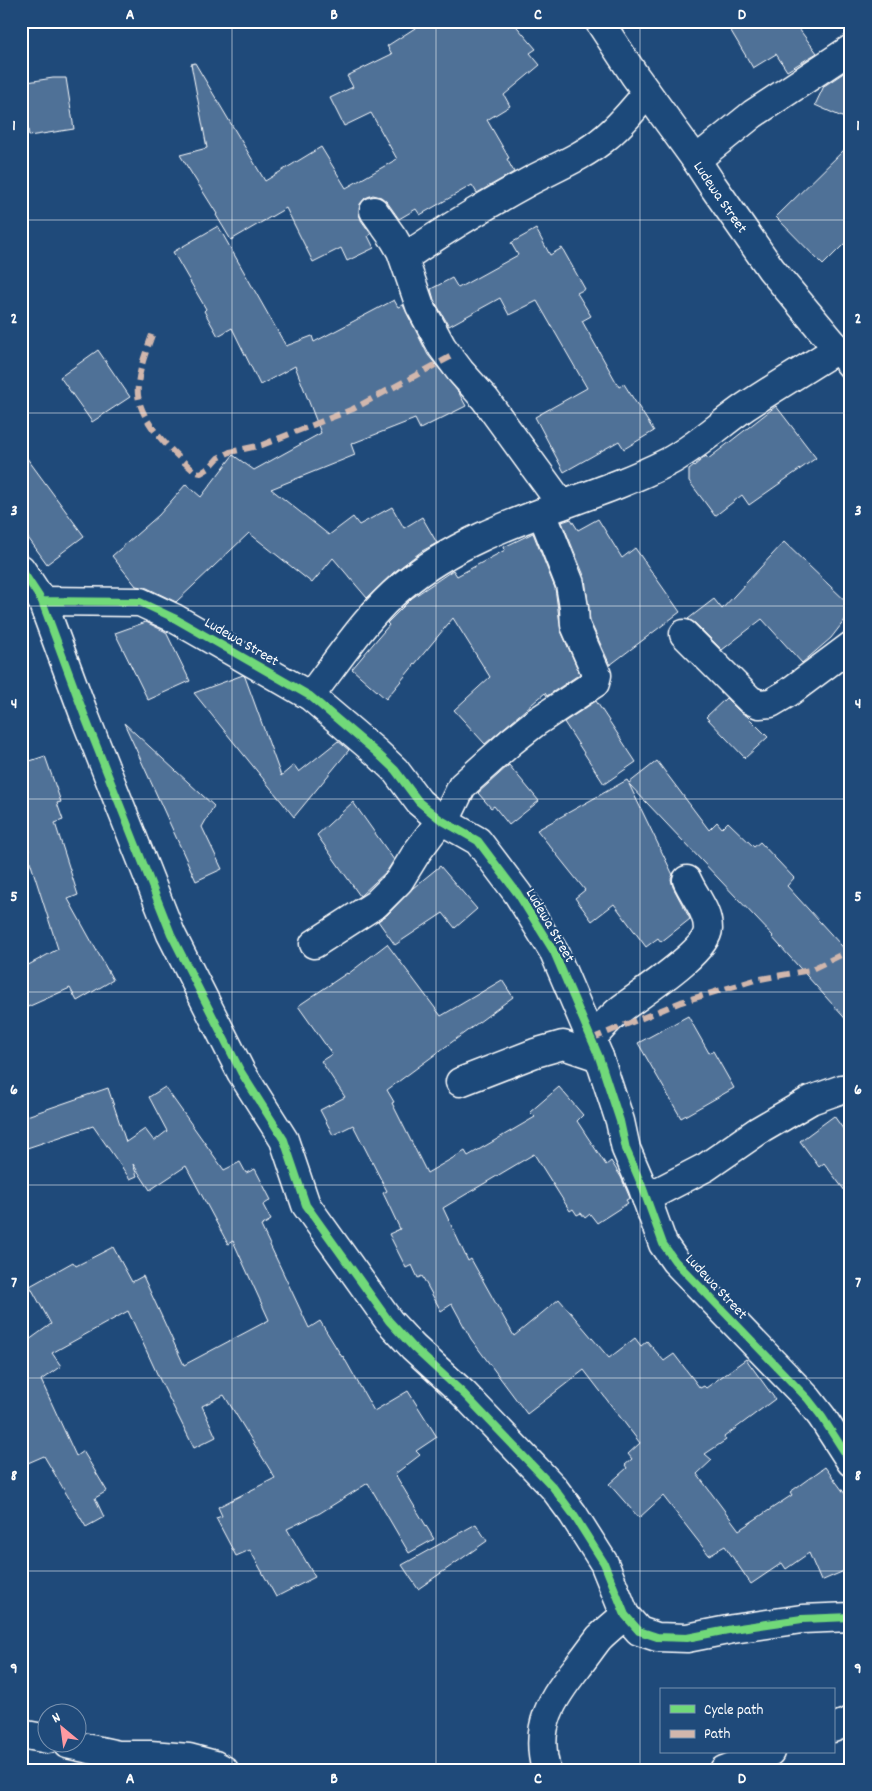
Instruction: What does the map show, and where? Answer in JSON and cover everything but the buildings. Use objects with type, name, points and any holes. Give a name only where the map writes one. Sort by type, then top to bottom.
[{"type":"street","name":"Ludewa Street","points":[[599,21],[647,93],[771,269],[844,357]]},
{"type":"street","points":[[696,160],[753,114],[851,49]]},
{"type":"street","points":[[404,258],[445,230],[574,158],[604,138],[628,116],[647,93]]},
{"type":"street","points":[[314,944],[376,904],[399,881],[417,852],[441,820],[448,815],[462,786],[536,722],[595,683],[598,675],[576,624],[570,584],[552,509],[485,399],[442,347],[420,306],[404,258],[394,238],[374,211]]},
{"type":"street","points":[[310,696],[372,616],[400,587],[450,554],[504,527],[609,489],[671,460],[745,408],[844,357]]},
{"type":"street","points":[[21,569],[42,601],[85,717],[171,934],[241,1072],[284,1140],[306,1205],[389,1321],[413,1347],[470,1400],[553,1487],[573,1514],[604,1563],[625,1615],[639,1631],[657,1636],[687,1638],[802,1619],[851,1617]]},
{"type":"street","name":"Ludewa Street","points":[[42,601],[140,602],[174,618],[310,696],[395,770],[419,802],[441,820],[478,841],[518,894],[554,952],[595,1048],[620,1121],[626,1150],[663,1244],[675,1261],[808,1399],[851,1462]]},
{"type":"street","points":[[684,634],[750,700],[759,704],[771,703],[788,693],[851,646]]},
{"type":"street","points":[[460,1082],[535,1053],[563,1045],[595,1048],[620,1010],[686,960],[699,947],[706,936],[708,930],[707,917],[687,880]]},
{"type":"street","points":[[646,1198],[706,1168],[758,1131],[811,1100],[842,1089],[851,1088]]},
{"type":"street","points":[[546,1770],[542,1755],[542,1734],[551,1703],[563,1684],[598,1639],[625,1615]]},
{"type":"street","points":[[834,1728],[851,1721]]},
{"type":"street","points":[[21,1734],[38,1737]]},
{"type":"street","points":[[88,1748],[118,1755],[189,1758],[215,1765],[224,1770]]},
{"type":"street","points":[[724,1770],[765,1754]]},
{"type":"marked path","points":[[152,335],[138,380],[138,395],[141,406],[152,428],[160,438],[195,472],[201,473],[209,468],[218,458],[230,452],[262,445],[353,409],[450,357]]},
{"type":"marked path","points":[[591,1039],[681,1002],[755,980],[810,970],[851,950]]},
{"type":"cycle path","points":[[21,569],[42,601],[85,717],[171,934],[241,1072],[284,1140],[306,1205],[389,1321],[413,1347],[464,1394],[553,1487],[573,1514],[604,1563],[625,1615],[639,1631],[657,1637],[687,1638],[802,1619],[851,1617]]},
{"type":"cycle path","points":[[42,601],[140,602],[174,618],[310,696],[395,770],[419,802],[441,820],[478,841],[518,894],[554,952],[599,1057],[620,1121],[626,1149],[663,1244],[675,1261],[808,1399],[851,1462]]}]
